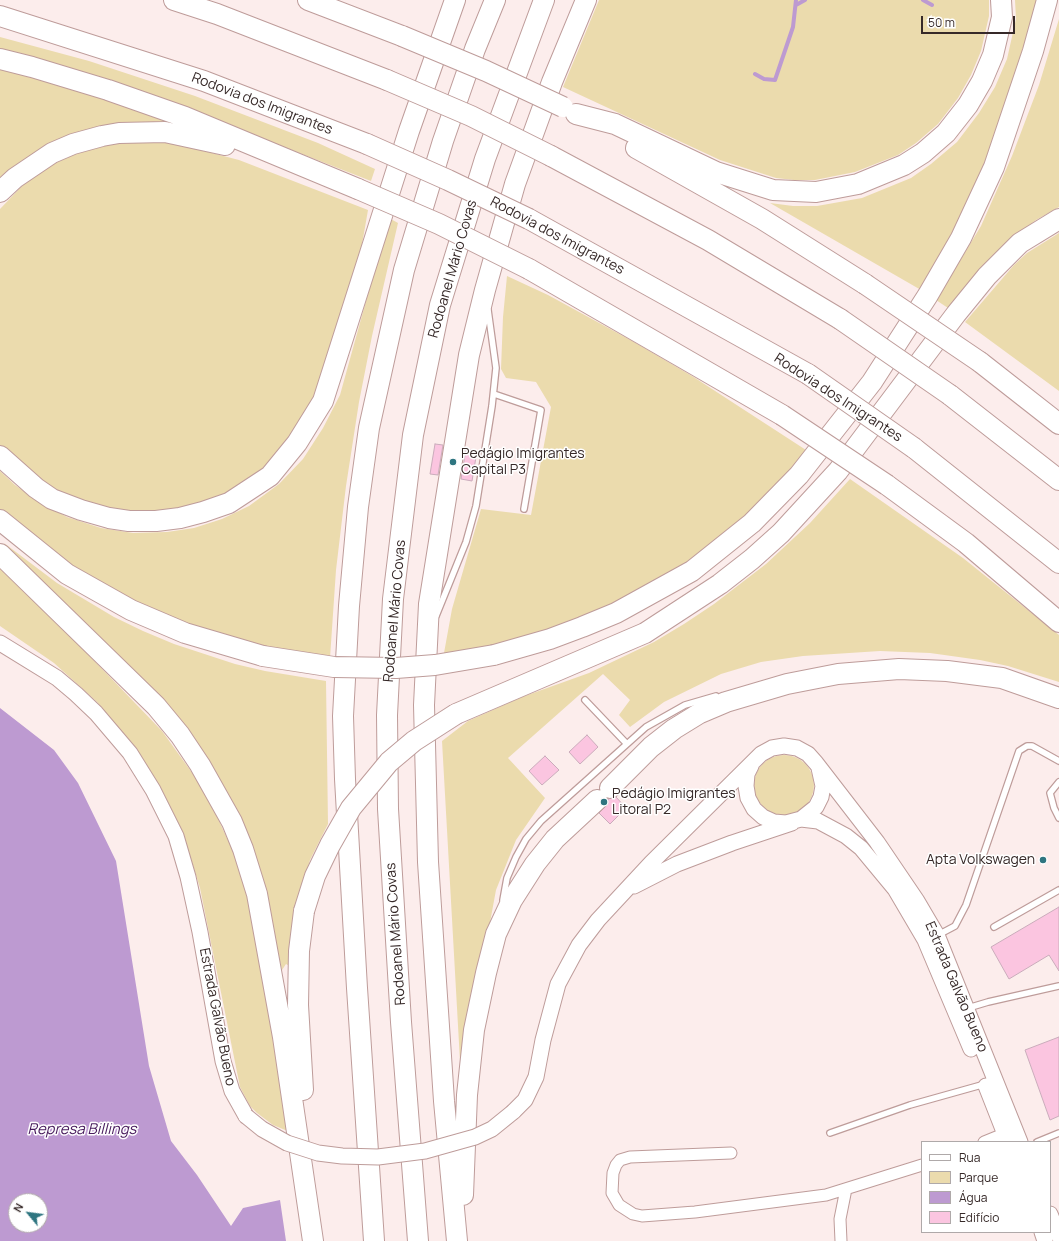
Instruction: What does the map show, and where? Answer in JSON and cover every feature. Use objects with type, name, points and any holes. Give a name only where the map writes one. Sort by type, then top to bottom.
[{"type":"highway","points":[[174,0],[217,14],[388,80],[471,116],[551,156],[708,240],[840,318],[950,395],[1059,480]]},
{"type":"highway","points":[[308,0],[402,36],[486,71],[569,110],[762,219],[865,284],[980,362],[1059,424]]},
{"type":"highway","points":[[0,456],[36,488],[52,499],[80,510],[109,518],[129,521],[156,521],[180,518],[203,512],[228,503],[270,476],[297,443],[324,401],[409,131],[455,0]]},
{"type":"highway","points":[[374,1241],[356,981],[343,716],[349,606],[358,507],[371,421],[404,270],[443,141],[475,49],[495,0]]},
{"type":"highway","name":"Rodoanel Mário Covas","points":[[418,1241],[401,1022],[388,809],[387,715],[393,598],[414,435],[440,305],[485,159],[544,0]]},
{"type":"highway","points":[[457,1241],[444,1101],[428,862],[424,705],[429,604],[469,355],[484,290],[515,184],[552,82],[586,0]]},
{"type":"highway","points":[[569,110],[615,124],[716,172],[773,190],[816,192],[858,184],[904,165],[923,153],[946,133],[968,105],[982,81],[993,55],[1002,18],[1001,0]]},
{"type":"highway","points":[[0,520],[67,574],[131,610],[185,633],[263,656],[334,667],[396,668],[435,665],[494,656],[550,639],[595,621],[635,602],[692,571],[752,523],[799,475],[872,382],[928,295],[961,238],[994,167],[1033,51],[1047,0]]},
{"type":"highway","name":"Rodovia dos Imigrantes","points":[[0,16],[204,81],[367,144],[530,218],[808,374],[914,448],[1059,563]]},
{"type":"highway","points":[[0,59],[108,90],[171,112],[439,224],[529,269],[782,414],[887,485],[966,543],[1059,622]]},
{"type":"highway","points":[[0,192],[15,178],[52,153],[73,144],[119,133],[165,132],[194,137],[296,164]]},
{"type":"highway","points":[[313,1241],[298,1006],[298,951],[304,911],[315,876],[330,845],[351,808],[389,762],[414,741],[456,714],[645,633],[720,584],[752,559],[781,533],[838,471],[986,276],[1020,243],[1059,219]]},
{"type":"highway","points":[[0,554],[156,706],[180,735],[200,765],[232,822],[243,849],[257,894],[283,1037],[313,1241]]},
{"type":"highway","points":[[460,1241],[467,1095],[474,1030],[486,972],[496,934],[512,900],[535,864],[555,839],[651,747],[674,729],[694,717],[726,702],[787,684],[838,674],[891,669],[947,671],[1002,678],[1059,698]]},
{"type":"main road","name":"Estrada Galvão Bueno","points":[[0,643],[57,678],[86,704],[130,753],[153,790],[176,836],[188,877],[200,932],[223,1061],[232,1091],[246,1116],[262,1129],[287,1143],[318,1153],[378,1157],[425,1151],[475,1137],[492,1129],[526,1100],[533,1085],[552,1003],[558,984],[568,963],[598,920],[651,863],[761,754],[772,748],[784,746],[797,748],[808,754],[818,765],[877,842],[917,901],[1012,1136]]},
{"type":"main road","name":"Estrada Galvão Bueno","points":[[752,763],[747,774],[746,786],[748,798],[754,809],[763,817],[774,822],[818,821],[846,836],[861,848],[895,889],[931,937]]},
{"type":"main road","name":"Estrada Galvão Bueno","points":[[624,891],[677,864],[796,821],[816,807],[821,797],[823,786],[818,765]]},
{"type":"main road","points":[[1051,1216],[1059,1236]]},
{"type":"street","points":[[989,1141],[1012,1136]]},
{"type":"street","points":[[731,1153],[630,1157],[620,1160],[616,1165],[612,1193],[619,1205],[632,1214],[642,1216],[695,1212],[799,1199],[846,1189],[921,1165]]},
{"type":"street","points":[[841,1241],[841,1210],[846,1189]]},
{"type":"lane","points":[[428,637],[466,542],[473,520],[494,394],[496,358],[484,290]]},
{"type":"lane","points":[[494,394],[541,410],[524,509]]},
{"type":"lane","points":[[751,688],[787,684]]},
{"type":"lane","points":[[496,934],[507,878],[526,838],[541,821],[626,743],[646,727],[666,714],[685,705],[724,693]]},
{"type":"lane","points":[[585,700],[626,743]]},
{"type":"lane","points":[[931,937],[955,926],[966,905],[1019,751],[1027,746],[1032,746],[1059,761]]},
{"type":"lane","points":[[1059,782],[1050,793],[1050,798],[1059,818]]},
{"type":"lane","points":[[994,927],[1059,890]]},
{"type":"lane","points":[[962,1011],[988,1002],[1059,986]]},
{"type":"lane","points":[[830,1133],[910,1105],[990,1082]]},
{"type":"lane","points":[[1039,1141],[1059,1133]]},
{"type":"green space","points":[[599,0],[989,0],[989,16],[981,51],[971,75],[958,98],[938,124],[916,143],[898,155],[855,172],[815,180],[794,180],[776,178],[720,160],[563,87]]},
{"type":"green space","points":[[1015,0],[1039,0],[1025,48],[986,164],[954,234],[921,290],[770,203],[793,206],[817,206],[862,198],[911,178],[931,164],[957,142],[979,113],[995,87],[1007,59],[1016,19]]},
{"type":"green space","points":[[1059,19],[1059,207],[1036,220],[1003,246],[974,276],[951,310],[936,300],[981,226],[1012,156],[1039,85]]},
{"type":"green space","points":[[0,37],[89,61],[195,96],[318,143],[375,169],[371,181],[215,120],[0,50]]},
{"type":"green space","points":[[0,66],[110,99],[212,135],[143,124],[0,185]]},
{"type":"green space","points":[[134,141],[169,142],[239,160],[368,210],[360,256],[313,413],[244,491],[165,518],[95,511],[37,483],[0,447],[0,209],[23,185],[53,164],[92,147]]},
{"type":"green space","points":[[389,218],[398,223],[372,336],[359,402],[346,486],[336,570],[330,658],[279,652],[201,633],[83,576],[0,511],[0,471],[15,485],[39,502],[67,517],[101,528],[133,533],[167,532],[194,528],[222,519],[249,506],[279,484],[303,459],[323,428],[340,395]]},
{"type":"green space","points":[[1059,233],[1059,391],[965,322],[1014,265],[1027,253]]},
{"type":"green space","points":[[507,276],[548,295],[634,342],[692,376],[806,450],[793,470],[746,517],[687,564],[612,605],[579,619],[492,647],[444,653],[452,609],[481,509],[531,515],[551,407],[536,382],[506,378],[501,369],[503,317]]},
{"type":"green space","points":[[850,479],[963,558],[1059,635],[1059,682],[1008,666],[980,660],[930,653],[880,651],[803,656],[761,662],[721,674],[664,702],[630,727],[619,715],[630,700],[603,674],[508,758],[545,798],[516,840],[496,890],[461,1079],[442,741],[468,721],[522,697],[589,673],[654,642],[684,624],[714,604],[766,564],[810,523]]},
{"type":"green space","points":[[4,543],[57,583],[114,617],[143,631],[174,644],[235,664],[265,671],[326,681],[328,824],[310,860],[298,901],[291,967],[286,964],[282,970],[274,936],[233,807]]},
{"type":"green space","points":[[0,563],[162,731],[198,781],[213,808],[238,862],[247,890],[290,1132],[273,1125],[257,1113],[250,1106],[240,1087],[200,888],[185,840],[164,794],[133,746],[97,702],[54,663],[0,626]]},
{"type":"green space","points":[[784,755],[801,760],[809,768],[814,785],[809,802],[801,810],[784,815],[767,810],[759,802],[754,785],[759,768],[767,760]]},
{"type":"water","name":"Represa Billings","points":[[0,708],[54,750],[78,783],[116,861],[149,1066],[171,1141],[197,1175],[231,1226],[243,1208],[280,1200],[286,1241],[0,1241]]},
{"type":"building","points":[[435,444],[443,445],[438,475],[430,474]]},
{"type":"building","points":[[466,449],[477,451],[472,481],[461,479]]},
{"type":"building","points":[[587,735],[598,747],[580,764],[569,752]]},
{"type":"building","points":[[545,756],[559,770],[542,785],[529,771]]},
{"type":"building","points":[[616,797],[626,808],[610,824],[599,813],[608,804],[608,799]]},
{"type":"building","points":[[1059,907],[1059,971],[1049,955],[1009,979],[991,947]]},
{"type":"building","points":[[1059,1037],[1059,1116],[1050,1120],[1025,1050]]},
{"type":"waterway","points":[[755,74],[764,79],[775,80],[793,27],[796,0]]},
{"type":"waterway","points":[[796,5],[805,0]]},
{"type":"waterway","points":[[923,0],[932,5]]},
{"type":"place","name":"Pedágio Imigrantes Capital P3","points":[[453,462]]},
{"type":"place","name":"Pedágio Imigrantes Litoral P2","points":[[604,802]]},
{"type":"place","name":"Apta Volkswagen","points":[[1043,860]]}]
